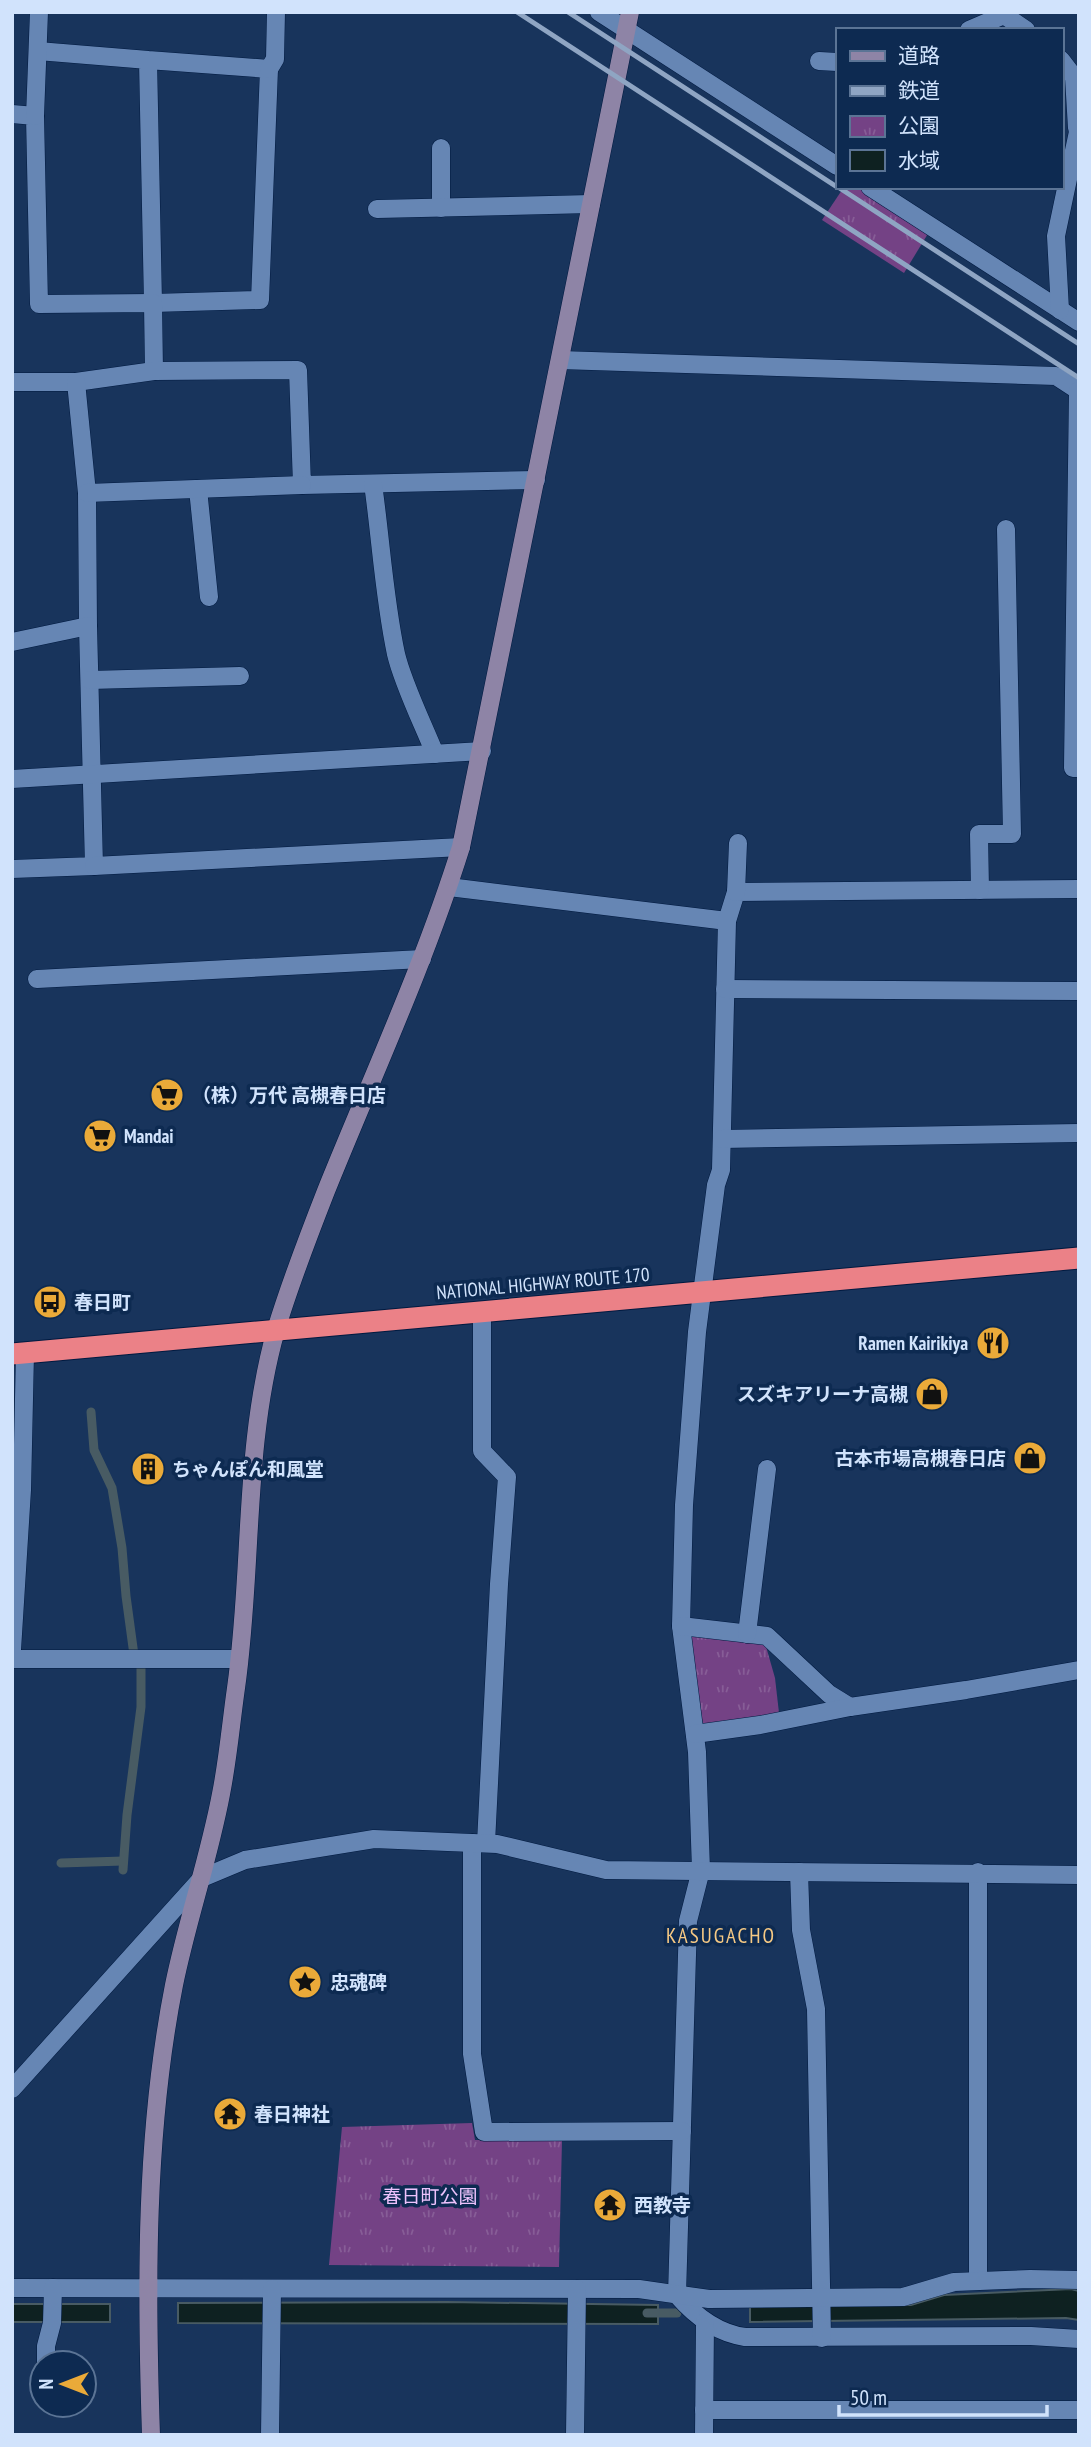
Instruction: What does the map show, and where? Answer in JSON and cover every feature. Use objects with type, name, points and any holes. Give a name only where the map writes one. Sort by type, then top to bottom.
[{"type":"highway","name":"NATIONAL HIGHWAY ROUTE 170","points":[[18,1354],[1079,1258]]},
{"type":"street","points":[[39,12],[35,116],[39,304],[261,300],[269,69],[275,59],[276,12]]},
{"type":"street","points":[[599,12],[629,20],[836,165]]},
{"type":"street","points":[[974,28],[1004,14],[1023,28]]},
{"type":"street","points":[[151,2435],[152,2169],[158,2098],[174,1985],[222,1793],[239,1659],[259,1407],[276,1331],[308,1237],[422,959],[461,847],[629,20]]},
{"type":"street","points":[[38,51],[269,69]]},
{"type":"street","points":[[148,61],[154,371]]},
{"type":"street","points":[[1060,310],[1056,236],[1078,127],[1074,77],[1063,63]]},
{"type":"street","points":[[12,114],[35,116]]},
{"type":"street","points":[[441,148],[441,208]]},
{"type":"street","points":[[873,189],[1079,322]]},
{"type":"street","points":[[377,209],[591,205]]},
{"type":"street","points":[[560,360],[1056,376],[1078,391],[1073,768],[1079,768]]},
{"type":"street","points":[[12,382],[76,382],[154,371],[299,370],[302,485]]},
{"type":"street","points":[[76,382],[87,493],[94,866]]},
{"type":"street","points":[[87,493],[536,480]]},
{"type":"street","points":[[373,484],[385,593],[397,657],[435,754]]},
{"type":"street","points":[[198,489],[209,597]]},
{"type":"street","points":[[980,890],[979,834],[1012,834],[1006,529]]},
{"type":"street","points":[[12,642],[88,626]]},
{"type":"street","points":[[90,680],[240,676]]},
{"type":"street","points":[[12,779],[482,751]]},
{"type":"street","points":[[738,843],[736,892],[727,921],[721,1170],[716,1185],[697,1332],[684,1505],[681,1626],[695,1734],[701,1870],[688,1921],[677,2295],[705,2322],[727,2333],[745,2337],[822,2332],[1079,2339]]},
{"type":"street","points":[[12,869],[461,847]]},
{"type":"street","points":[[449,887],[727,921]]},
{"type":"street","points":[[736,892],[1079,889]]},
{"type":"street","points":[[37,979],[422,959]]},
{"type":"street","points":[[725,989],[1079,991]]},
{"type":"street","points":[[722,1139],[1079,1133]]},
{"type":"street","points":[[481,1311],[482,1451],[506,1476],[479,1843],[472,2054],[484,2132],[682,2131]]},
{"type":"street","points":[[12,1650],[22,1490],[18,1354]]},
{"type":"street","points":[[747,1634],[767,1469]]},
{"type":"street","points":[[681,1626],[767,1636],[829,1694],[850,1707]]},
{"type":"street","points":[[12,1659],[239,1659]]},
{"type":"street","points":[[695,1734],[1079,1670]]},
{"type":"street","points":[[12,2089],[202,1878],[245,1860],[374,1839],[479,1843],[606,1870],[1079,1875]]},
{"type":"street","points":[[799,1871],[801,1930],[816,2009],[822,2332]]},
{"type":"street","points":[[978,1872],[978,2280]]},
{"type":"street","points":[[12,2288],[53,2294],[150,2288],[272,2295],[577,2295],[639,2289],[709,2299],[822,2300],[903,2297],[954,2282],[978,2280],[1079,2280]]},
{"type":"street","points":[[46,2349],[52,2323],[53,2294]]},
{"type":"street","points":[[270,2435],[272,2295]]},
{"type":"street","points":[[575,2435],[577,2295]]},
{"type":"street","points":[[704,2435],[705,2322]]},
{"type":"street","points":[[704,2410],[1079,2410]]},
{"type":"green space","points":[[843,189],[873,189],[932,227],[904,273],[822,220]]},
{"type":"green space","points":[[688,1633],[765,1643],[775,1678],[779,1713],[703,1725]]},
{"type":"green space","name":"春日町公園","points":[[472,2123],[475,2140],[562,2140],[559,2267],[329,2265],[342,2127]]},
{"type":"water","points":[[1071,2289],[1079,2291],[1079,2320],[750,2322],[750,2306],[911,2305],[944,2295]]},
{"type":"water","points":[[447,2302],[658,2305],[658,2324],[178,2323],[178,2303]]},
{"type":"water","points":[[12,2304],[110,2304],[110,2322],[12,2322]]},
{"type":"waterway","points":[[91,1412],[94,1450],[112,1488],[134,1655]]},
{"type":"waterway","points":[[123,1870],[141,1707],[141,1668]]},
{"type":"waterway","points":[[61,1863],[123,1861]]},
{"type":"waterway","points":[[647,2313],[677,2313]]},
{"type":"railway","points":[[517,12],[1079,378]]},
{"type":"railway","points":[[568,12],[836,186]]},
{"type":"railway","points":[[841,189],[1079,344]]},
{"type":"place","name":"（株）万代 高槻春日店","points":[[167,1095]]},
{"type":"place","name":"Mandai","points":[[100,1136]]},
{"type":"place","name":"春日町","points":[[50,1302]]},
{"type":"place","name":"Ramen Kairikiya","points":[[993,1343]]},
{"type":"place","name":"スズキアリーナ高槻","points":[[932,1394]]},
{"type":"place","name":"古本市場高槻春日店","points":[[1030,1458]]},
{"type":"place","name":"ちゃんぽん和風堂","points":[[148,1469]]},
{"type":"place","name":"忠魂碑","points":[[305,1982]]},
{"type":"place","name":"春日神社","points":[[230,2114]]},
{"type":"place","name":"西教寺","points":[[610,2205]]},
{"type":"district","name":"KASUGACHO","points":[[721,1935]]}]
